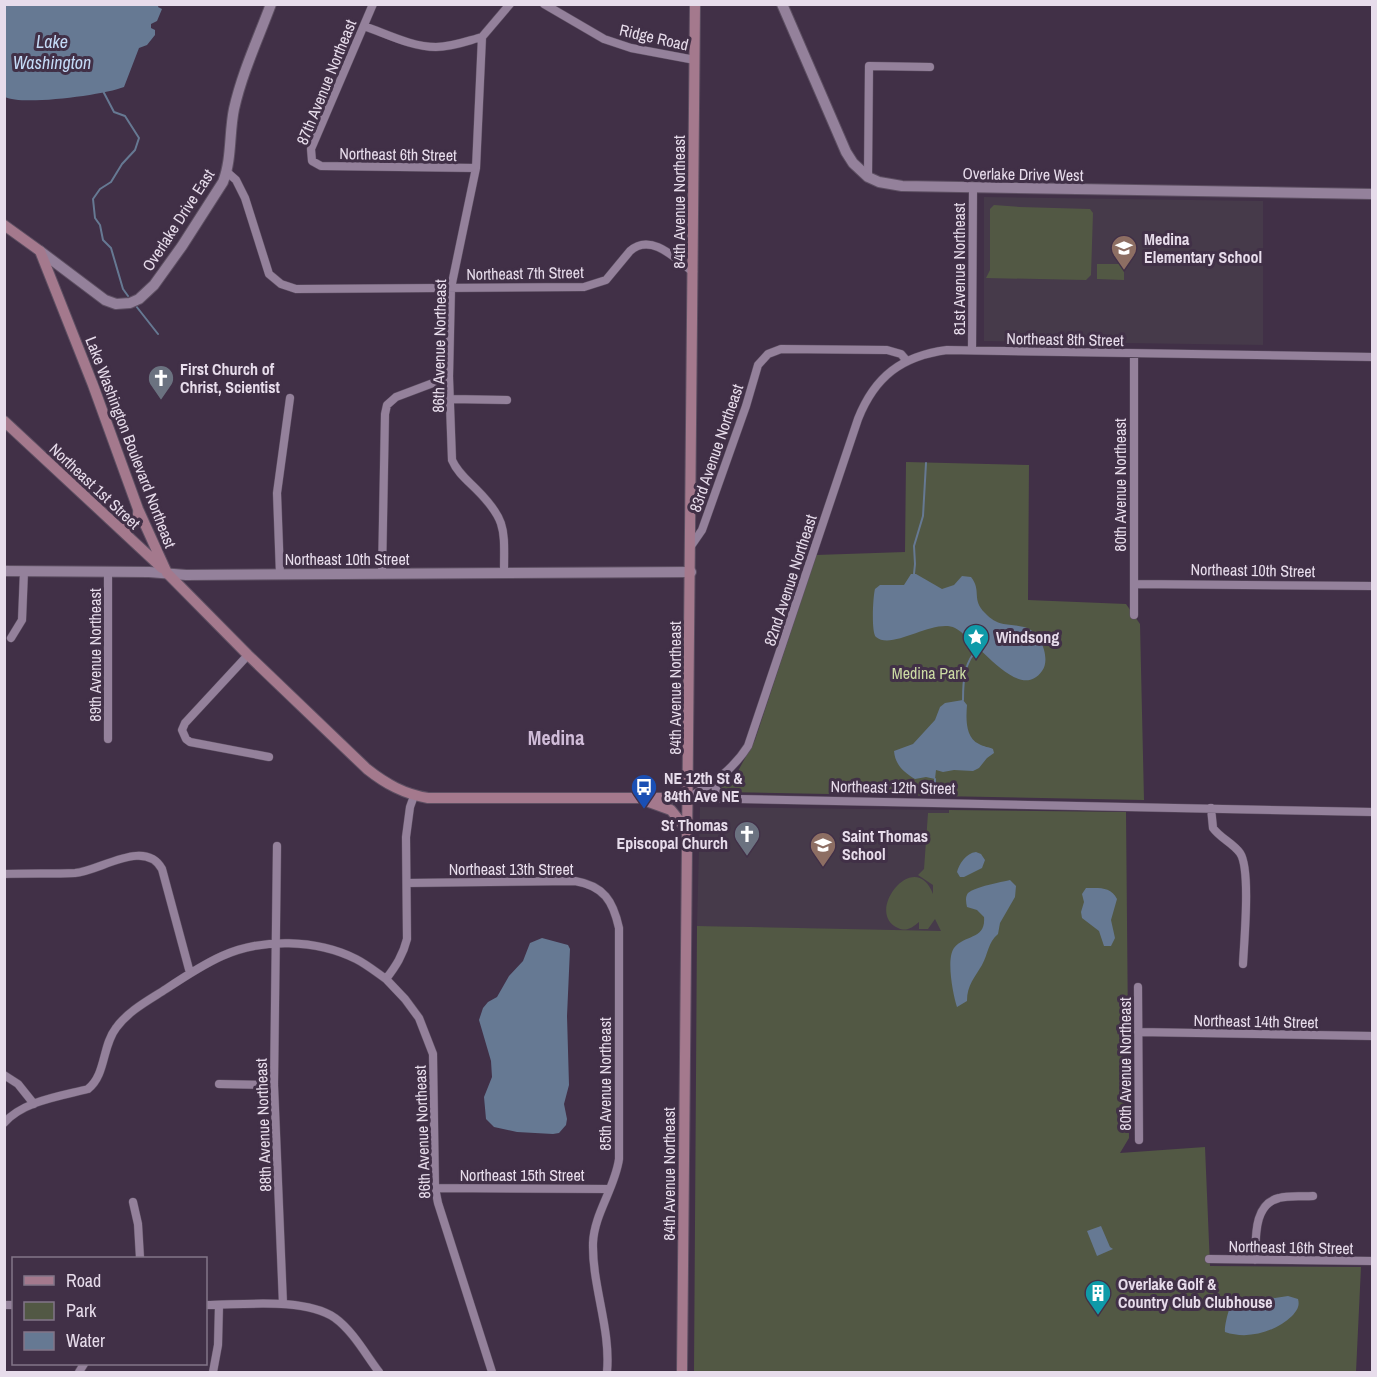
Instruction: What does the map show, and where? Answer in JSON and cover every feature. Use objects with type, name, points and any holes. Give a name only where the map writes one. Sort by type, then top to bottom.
[{"type":"main road","name":"84th Avenue Northeast","points":[[682,1372],[695,4]]},
{"type":"main road","points":[[4,225],[40,251]]},
{"type":"main road","name":"Lake Washington Boulevard Northeast","points":[[40,251],[138,509],[167,573],[248,656],[367,769],[384,782],[414,796]]},
{"type":"main road","name":"Northeast 1st Street","points":[[4,421],[167,573]]},
{"type":"main road","points":[[117,526],[127,528],[131,526],[138,519],[138,509]]},
{"type":"main road","name":"Northeast 12th Street","points":[[414,796],[446,799],[688,798]]},
{"type":"main road","points":[[640,799],[671,810],[687,830]]},
{"type":"street","name":"Overlake Drive East","points":[[40,251],[111,302],[123,304],[139,299],[154,285],[223,182],[227,172],[233,112],[239,89],[272,4]]},
{"type":"street","name":"87th Avenue Northeast","points":[[321,166],[312,161],[311,150],[373,4]]},
{"type":"street","points":[[364,27],[424,46],[448,46],[482,37],[510,4]]},
{"type":"street","name":"Ridge Road","points":[[544,4],[604,39],[631,48],[695,60]]},
{"type":"street","points":[[782,4],[846,152],[868,177]]},
{"type":"street","name":"86th Avenue Northeast","points":[[482,37],[476,168],[451,288],[449,377],[452,460],[458,471],[487,500],[500,517],[504,529],[504,574]]},
{"type":"street","points":[[868,177],[869,66],[930,67]]},
{"type":"street","name":"Northeast 6th Street","points":[[321,166],[476,168]]},
{"type":"street","name":"Northeast 7th Street","points":[[227,172],[236,180],[245,198],[269,274],[281,284],[296,289],[591,286],[606,280],[634,247],[645,244],[658,247],[693,272]]},
{"type":"street","name":"Overlake Drive West","points":[[868,177],[879,182],[902,186],[1372,194]]},
{"type":"street","name":"81st Avenue Northeast","points":[[972,350],[973,188]]},
{"type":"street","points":[[50,278],[62,267]]},
{"type":"street","name":"83rd Avenue Northeast","points":[[691,546],[702,530],[746,406],[758,365],[764,357],[781,349],[887,350],[901,354],[907,361]]},
{"type":"street","name":"Northeast 8th Street","points":[[907,361],[931,352],[972,350],[1372,357]]},
{"type":"street","name":"80th Avenue Northeast","points":[[1134,354],[1134,615]]},
{"type":"street","name":"82nd Avenue Northeast","points":[[688,798],[717,780],[740,759],[755,730],[864,404],[882,379],[907,361]]},
{"type":"street","points":[[382,574],[387,405],[396,397],[449,377]]},
{"type":"street","points":[[280,574],[277,494],[290,398]]},
{"type":"street","points":[[451,399],[507,400]]},
{"type":"street","name":"Northeast 10th Street","points":[[4,571],[280,574],[691,572]]},
{"type":"street","points":[[11,638],[22,620],[24,571]]},
{"type":"street","name":"89th Avenue Northeast","points":[[108,571],[108,739]]},
{"type":"street","name":"Northeast 10th Street","points":[[1134,584],[1372,586]]},
{"type":"street","points":[[248,656],[185,723],[182,730],[190,742],[270,757]]},
{"type":"street","points":[[717,780],[716,790],[719,795],[728,800]]},
{"type":"street","points":[[4,1123],[11,1115],[34,1104],[88,1089],[99,1076],[105,1050],[115,1029],[128,1014],[190,973],[223,956],[249,948],[275,944],[297,944],[340,952],[358,960],[386,979],[404,952],[407,939],[406,837],[410,807],[414,796]]},
{"type":"street","name":"Northeast 12th Street","points":[[688,798],[1372,812]]},
{"type":"street","points":[[1211,808],[1213,828],[1240,852],[1243,859],[1246,896],[1244,964]]},
{"type":"street","name":"88th Avenue Northeast","points":[[277,846],[274,1085],[283,1304]]},
{"type":"street","points":[[4,874],[78,873],[127,857],[146,856],[159,864],[162,869],[190,973]]},
{"type":"street","name":"Northeast 13th Street","points":[[407,883],[575,881],[597,888],[609,900]]},
{"type":"street","name":"85th Avenue Northeast","points":[[607,1372],[607,1355],[593,1251],[596,1226],[619,1159],[619,928],[616,914],[609,900]]},
{"type":"street","name":"86th Avenue Northeast","points":[[386,979],[419,1018],[433,1054],[435,1188],[492,1372]]},
{"type":"street","name":"80th Avenue Northeast","points":[[1138,987],[1139,1140]]},
{"type":"street","name":"Northeast 14th Street","points":[[1138,1032],[1372,1036]]},
{"type":"street","points":[[4,1075],[18,1084],[34,1104]]},
{"type":"street","points":[[219,1084],[274,1085]]},
{"type":"street","name":"Northeast 15th Street","points":[[435,1188],[609,1189]]},
{"type":"street","points":[[1255,1260],[1257,1221],[1267,1204],[1275,1198],[1313,1196]]},
{"type":"street","points":[[133,1202],[138,1224],[140,1257]]},
{"type":"street","name":"Northeast 16th Street","points":[[1209,1259],[1372,1261]]},
{"type":"street","points":[[207,1305],[306,1305],[335,1318],[345,1326],[379,1372]]},
{"type":"street","points":[[213,1372],[218,1345],[219,1305]]},
{"type":"shaded area","name":"Medina Elementary School","points":[[984,197],[1263,201],[1263,345],[984,341]]},
{"type":"shaded area","name":"Saint Thomas School","points":[[700,807],[949,810],[947,932],[697,926]]},
{"type":"green space","points":[[994,205],[1090,209],[1093,213],[1091,275],[1086,280],[986,278],[990,270],[990,209]]},
{"type":"green space","points":[[1097,264],[1124,264],[1124,280],[1097,279]]},
{"type":"green space","name":"Medina Park","points":[[906,462],[1029,465],[1028,600],[1126,604],[1140,624],[1144,800],[724,792],[720,789],[738,771],[755,740],[816,555],[905,552]]},
{"type":"green space","points":[[949,810],[1126,812],[1129,1138],[1120,1153],[1205,1147],[1210,1266],[1361,1267],[1356,1372],[694,1372],[697,926],[941,931],[935,919],[928,929],[919,929],[919,922],[909,929],[898,928],[889,920],[886,910],[889,898],[896,887],[905,880],[915,877],[925,881],[933,894],[933,885],[918,875],[924,869],[928,813],[949,813]]},
{"type":"water","name":"Lake Washington","points":[[159,4],[158,7],[162,9],[157,21],[151,24],[155,35],[147,45],[139,48],[124,87],[99,93],[45,100],[5,97],[5,5]]},
{"type":"water","points":[[911,574],[916,574],[942,589],[954,585],[962,576],[971,577],[976,587],[978,603],[990,618],[1000,623],[1027,628],[1037,635],[1045,653],[1045,666],[1042,671],[1033,679],[1022,680],[1010,675],[964,634],[955,628],[946,626],[892,640],[876,637],[873,622],[875,589],[880,585],[904,585]]},
{"type":"water","points":[[963,700],[967,705],[967,727],[971,737],[979,744],[993,749],[994,753],[973,771],[943,772],[936,770],[935,779],[926,777],[915,779],[907,774],[898,764],[894,751],[913,744],[935,720],[940,707],[945,703]]},
{"type":"water","points":[[976,852],[981,854],[985,860],[982,868],[960,877],[957,872],[961,862],[969,854]]},
{"type":"water","points":[[1010,880],[1016,886],[1015,897],[974,977],[967,1001],[957,1007],[951,977],[952,953],[959,944],[982,930],[984,924],[984,917],[977,910],[967,907],[967,895],[976,889]]},
{"type":"water","points":[[1086,888],[1108,890],[1117,899],[1111,920],[1115,938],[1111,946],[1104,946],[1099,931],[1082,918],[1084,902],[1082,894]]},
{"type":"water","points":[[542,938],[568,945],[570,949],[567,1016],[569,1085],[564,1104],[567,1119],[566,1125],[559,1133],[553,1134],[517,1132],[494,1127],[486,1119],[484,1097],[492,1077],[491,1061],[479,1020],[483,1008],[497,997],[509,976],[523,961],[530,943]]},
{"type":"water","points":[[1101,1226],[1113,1249],[1097,1256],[1087,1231]]},
{"type":"water","points":[[1288,1296],[1298,1299],[1298,1308],[1292,1316],[1278,1326],[1252,1335],[1225,1332],[1225,1325],[1234,1299],[1254,1300],[1264,1297]]},
{"type":"waterway","points":[[103,91],[114,112],[125,116],[139,138],[135,150],[122,164],[111,182],[100,189],[93,199],[95,218],[100,225],[103,240],[111,248],[123,289],[128,296]]},
{"type":"waterway","points":[[136,306],[158,334]]},
{"type":"waterway","points":[[914,574],[914,546],[923,516],[926,463]]},
{"type":"waterway","points":[[963,700],[967,665],[979,648]]},
{"type":"waterway","points":[[935,779],[935,787]]},
{"type":"place","name":"Medina Elementary School","points":[[1124,271]]},
{"type":"place","name":"First Church of Christ, Scientist","points":[[161,401]]},
{"type":"place","name":"Windsong","points":[[976,660]]},
{"type":"place","name":"NE 12th St & 84th Ave NE","points":[[644,810]]},
{"type":"place","name":"St Thomas Episcopal Church","points":[[747,857]]},
{"type":"place","name":"Saint Thomas School","points":[[823,868]]},
{"type":"place","name":"Overlake Golf & Country Club Clubhouse","points":[[1098,1316]]},
{"type":"district","name":"Medina","points":[[556,738]]}]
